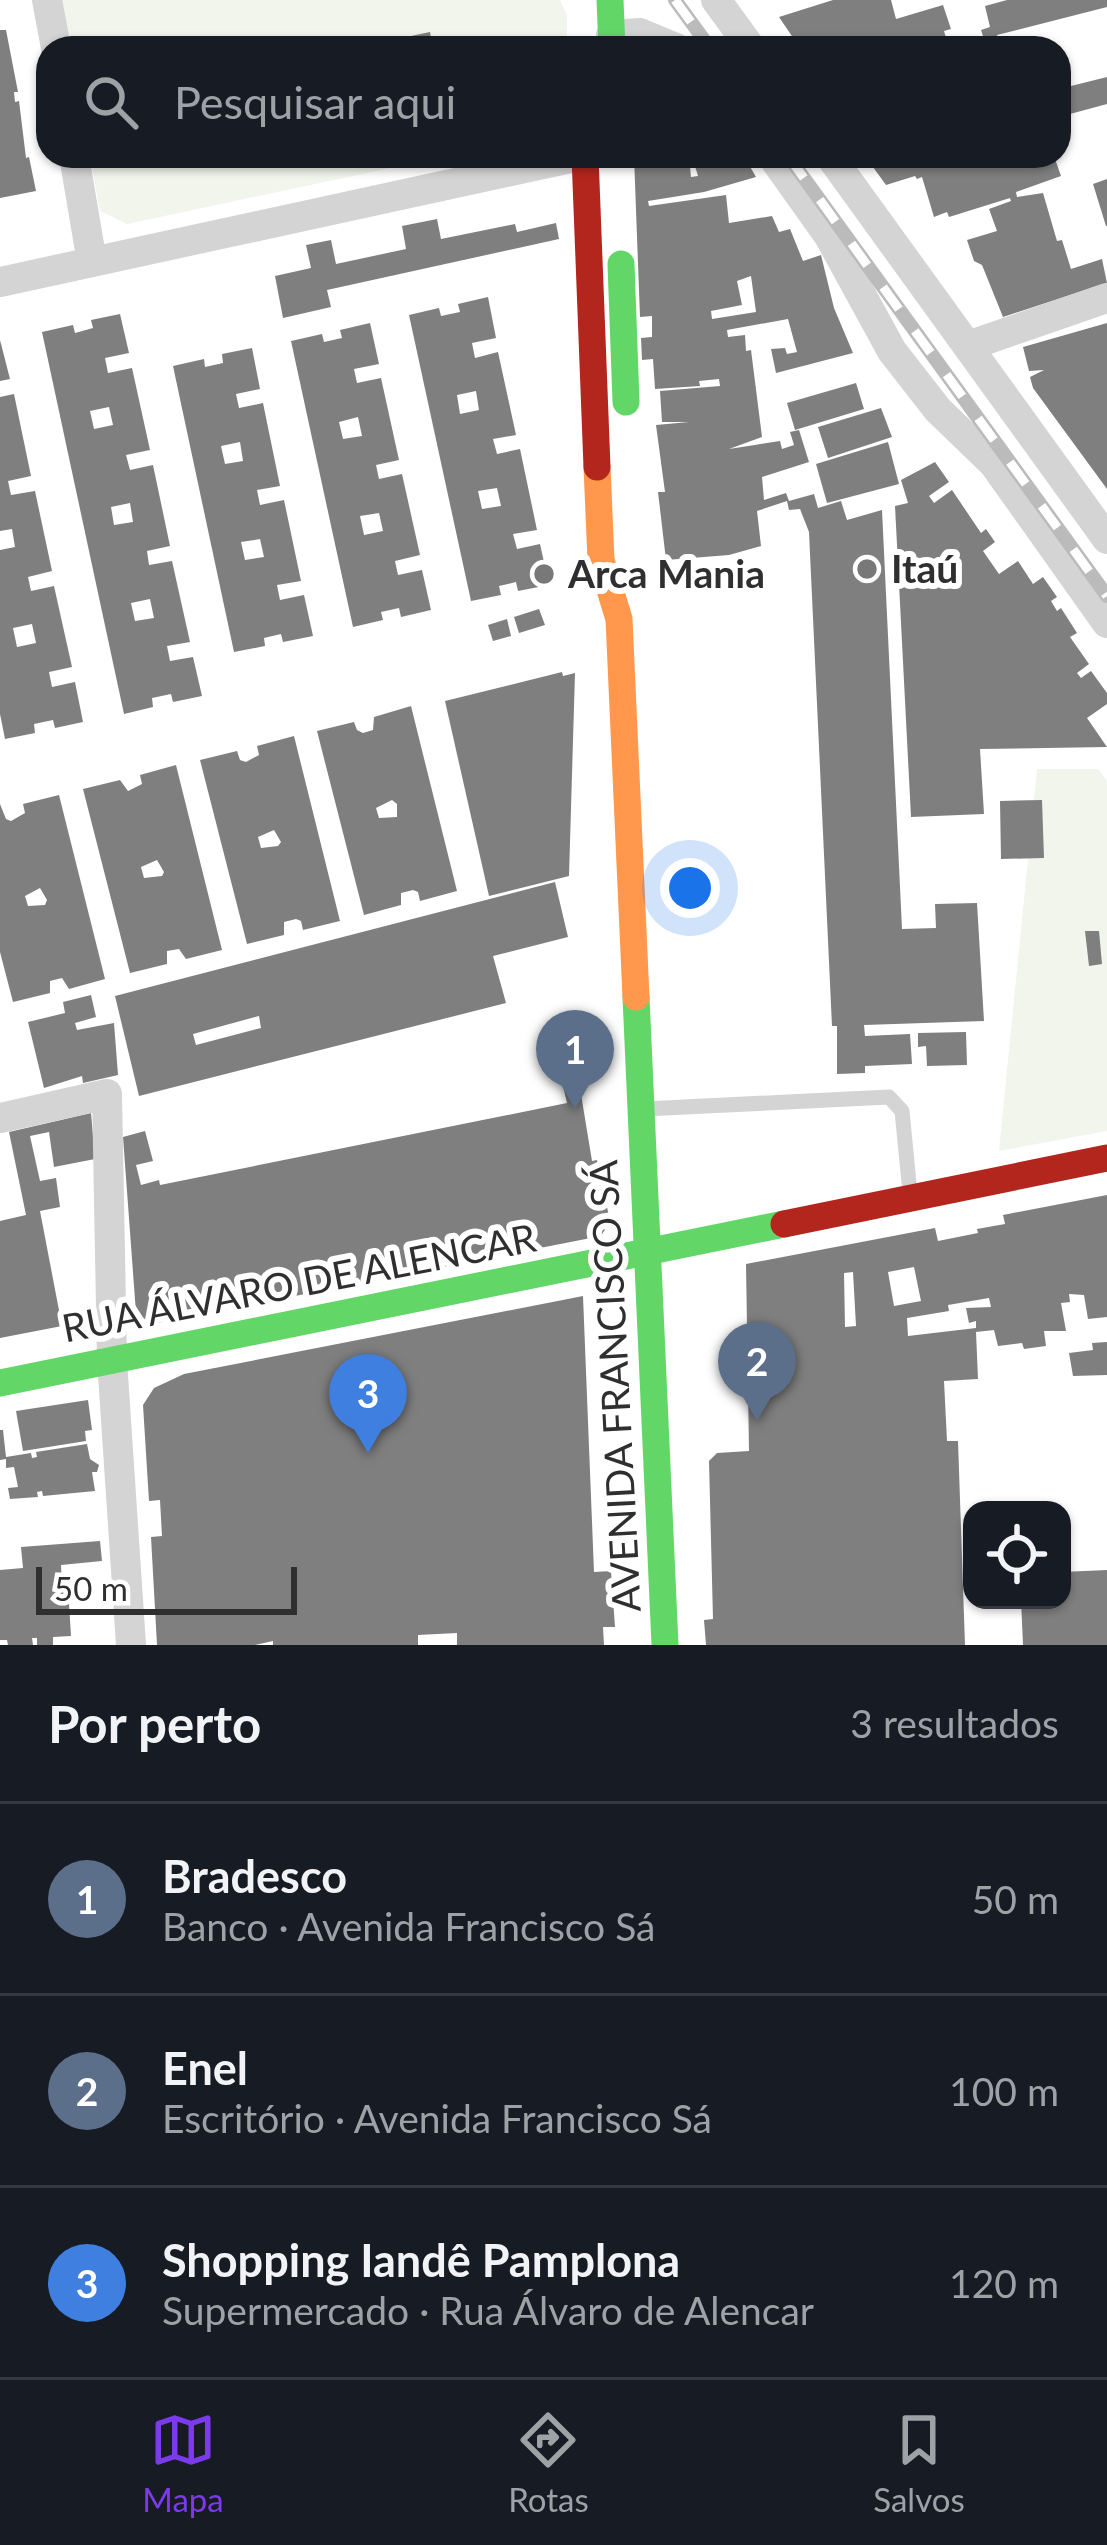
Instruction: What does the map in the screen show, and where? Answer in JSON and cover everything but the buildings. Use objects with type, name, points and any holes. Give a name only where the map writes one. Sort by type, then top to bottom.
[{"type":"main road","points":[[610,0],[611,36]]},
{"type":"main road","name":"AVENIDA FRANCISCO SÁ","points":[[584,168],[601,560],[619,619],[665,1645]]},
{"type":"main road","points":[[620,245],[627,431]]},
{"type":"main road","name":"AVENIDA FRANCISCO SÁ","points":[[619,619],[632,559]]},
{"type":"main road","name":"RUA ÁLVARO DE ALENCAR","points":[[0,1382],[1107,1158]]},
{"type":"street","points":[[47,0],[54,36]]},
{"type":"street","points":[[716,0],[743,36]]},
{"type":"street","points":[[76,168],[92,262]]},
{"type":"street","points":[[0,282],[527,168]]},
{"type":"street","points":[[781,168],[830,236],[892,351],[938,410],[994,464],[1107,623]]},
{"type":"street","points":[[839,168],[1107,539]]},
{"type":"street","points":[[968,346],[1107,298]]},
{"type":"street","points":[[0,1118],[107,1094],[112,1360],[130,1645]]},
{"type":"lane","points":[[641,1109],[889,1097],[902,1111],[910,1199]]},
{"type":"shaded area","points":[[61,0],[560,0],[567,16],[567,36],[68,36]]},
{"type":"shaded area","points":[[92,168],[391,168],[127,224],[100,211]]},
{"type":"shaded area","points":[[1037,769],[1098,769],[1107,781],[1107,1131],[999,1151]]},
{"type":"railway","points":[[675,0],[701,36]]},
{"type":"railway","points":[[797,168],[1107,596]]},
{"type":"traffic: fast","points":[[610,0],[612,36]]},
{"type":"traffic: fast","points":[[621,264],[626,402]]},
{"type":"traffic: fast","points":[[636,997],[665,1645]]},
{"type":"traffic: fast","points":[[0,1383],[784,1224]]},
{"type":"traffic: slow","points":[[597,467],[601,560],[619,619],[636,997]]},
{"type":"traffic: jam","points":[[585,168],[597,467]]},
{"type":"traffic: jam","points":[[784,1224],[1107,1158]]},
{"type":"place","name":"Itaú","points":[[867,569]]},
{"type":"place","name":"Arca Mania","points":[[544,574]]},
{"type":"place","name":"Bradesco","points":[[575,1109]]},
{"type":"place","name":"Enel","points":[[757,1421]]},
{"type":"place","name":"Shopping Iandê Pamplona","points":[[368,1453]]}]
